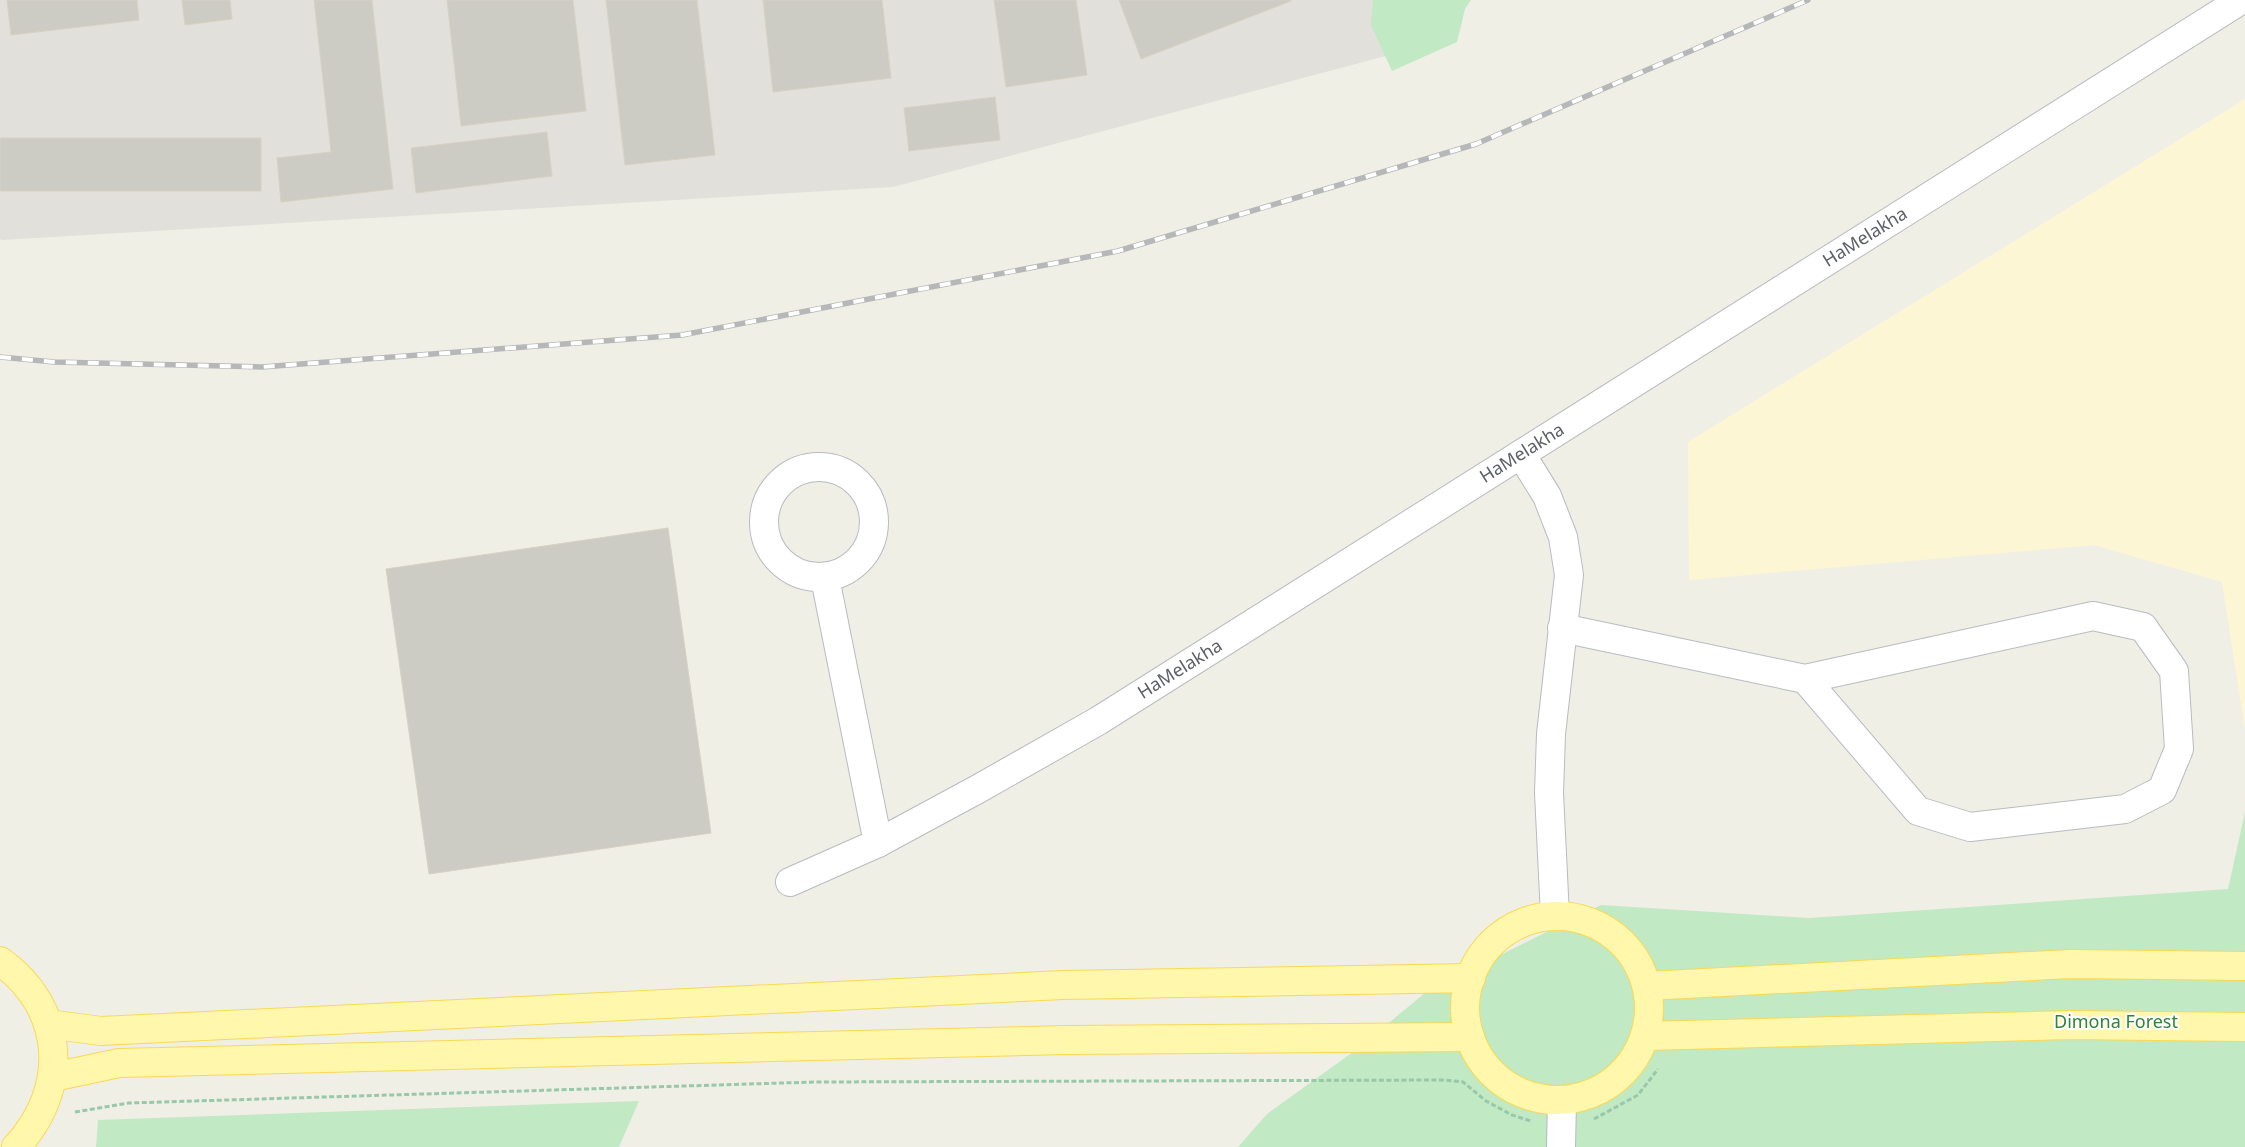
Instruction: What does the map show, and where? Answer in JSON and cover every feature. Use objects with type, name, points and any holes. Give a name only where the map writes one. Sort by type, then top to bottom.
[{"type":"main road","points":[[1555,916],[1579,919],[1602,928],[1623,943],[1638,963],[1647,986],[1649,1011],[1645,1036],[1633,1061],[1614,1081],[1589,1095],[1561,1124],[1538,1098],[1516,1091],[1502,1082],[1480,1059],[1470,1037],[1466,1017],[1466,998],[1471,978],[1480,958],[1495,942],[1513,928],[1533,920],[1555,916]]},
{"type":"main road","points":[[0,961],[23,980],[33,993],[43,1009],[53,1042],[53,1077],[43,1110],[26,1136],[16,1147]]},
{"type":"main road","points":[[1647,986],[2070,964],[2245,966]]},
{"type":"main road","points":[[48,1024],[101,1031],[1063,985],[1471,978]]},
{"type":"main road","points":[[1645,1036],[2070,1025],[2245,1027]]},
{"type":"main road","points":[[53,1077],[119,1063],[1055,1041],[1470,1037]]},
{"type":"street","name":"HaMelakha","points":[[790,882],[878,843],[1098,721],[2241,0]]},
{"type":"street","points":[[1521,454],[1547,496],[1563,537],[1568,575],[1551,734],[1549,793],[1555,916]]},
{"type":"street","points":[[824,466],[842,471],[857,481],[868,495],[874,512],[874,531],[869,548],[858,562],[842,573],[825,578],[806,576],[790,569],[776,557],[766,541],[764,523],[766,504],[775,488],[788,476],[805,468],[824,466]]},
{"type":"street","points":[[825,578],[878,843]]},
{"type":"street","points":[[1562,628],[1805,679],[2093,616],[2142,627],[2174,671],[2179,749],[2162,790],[2125,809],[1970,827],[1918,810],[1805,679]]},
{"type":"path","points":[[68,1114],[129,1103],[815,1082],[1444,1080],[1463,1082],[1486,1101],[1512,1115],[1536,1123],[1561,1124],[1597,1118],[1638,1095],[1664,1061]]},
{"type":"shaded area","points":[[0,0],[1438,0],[1420,47],[893,187],[2,240],[0,239]]},
{"type":"green space","points":[[1373,0],[1471,0],[1465,9],[1457,42],[1392,71],[1371,25]]},
{"type":"green space","name":"Dimona Forest","points":[[2245,812],[2245,1147],[1238,1147],[1267,1114],[1360,1047],[1426,992],[1601,905],[1809,918],[2228,889]]},
{"type":"green space","points":[[639,1101],[619,1147],[96,1147],[98,1120]]},
{"type":"sand","points":[[2245,99],[2245,729],[2222,582],[2094,545],[1689,580],[1688,442]]},
{"type":"building","points":[[7,0],[137,0],[139,20],[11,35]]},
{"type":"building","points":[[182,0],[230,0],[232,19],[185,25]]},
{"type":"building","points":[[314,0],[372,0],[393,189],[281,202],[277,158],[331,152]]},
{"type":"building","points":[[447,0],[573,0],[586,111],[461,126]]},
{"type":"building","points":[[606,0],[697,0],[715,155],[625,165]]},
{"type":"building","points":[[763,0],[882,0],[891,78],[773,92]]},
{"type":"building","points":[[994,0],[1076,0],[1087,75],[1006,87]]},
{"type":"building","points":[[1119,0],[1291,0],[1291,1],[1141,59]]},
{"type":"building","points":[[995,97],[1000,140],[909,151],[904,108]]},
{"type":"building","points":[[547,132],[552,176],[416,193],[411,148]]},
{"type":"building","points":[[0,138],[261,138],[261,191],[0,191]]},
{"type":"building","points":[[668,528],[711,833],[429,874],[386,569]]},
{"type":"railway","points":[[0,357],[54,362],[262,367],[682,335],[1118,251],[1476,144],[1808,0]]}]
